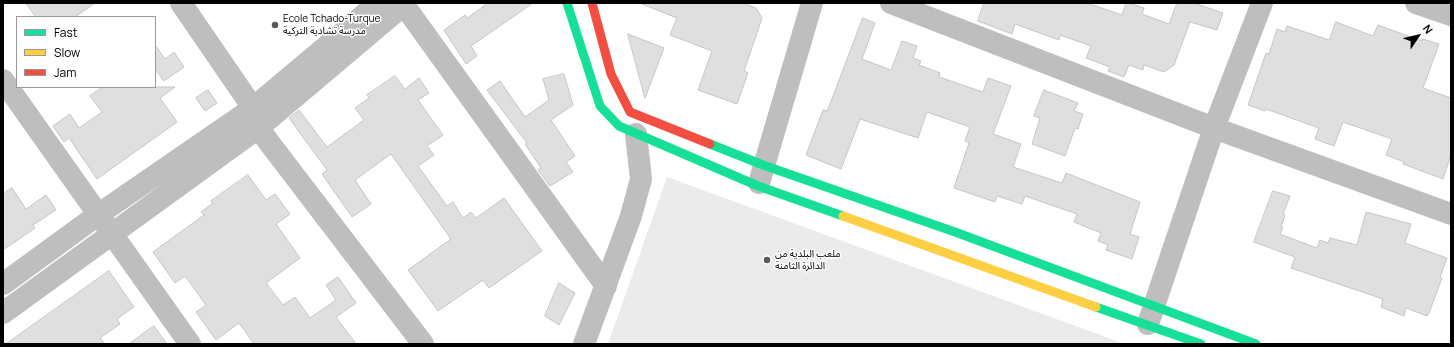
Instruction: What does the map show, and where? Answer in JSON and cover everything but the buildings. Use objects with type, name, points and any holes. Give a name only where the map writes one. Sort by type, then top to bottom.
[{"type":"street","points":[[181,3],[255,118],[423,344]]},
{"type":"street","points":[[3,284],[99,214],[255,118],[378,3]]},
{"type":"street","points":[[567,3],[600,106],[618,126],[636,134],[760,175],[1150,316],[1256,344]]},
{"type":"street","points":[[592,3],[613,80],[620,98],[630,112],[760,175],[955,232],[1150,316],[1201,344]]},
{"type":"street","points":[[760,175],[812,3]]},
{"type":"street","points":[[891,3],[1214,128],[1451,214]]},
{"type":"street","points":[[1150,316],[1214,128],[1262,3]]},
{"type":"street","points":[[1416,3],[1451,15]]},
{"type":"street","points":[[3,312],[112,233],[255,118],[405,4],[606,286]]},
{"type":"street","points":[[3,80],[190,344]]},
{"type":"street","points":[[584,344],[631,216],[641,179],[636,134]]},
{"type":"shaded area","name":"ملعب البلدية من الدائرة الثامنة","points":[[667,177],[1125,344],[608,344]]},
{"type":"traffic: fast","points":[[567,3],[600,106],[619,126],[758,186],[843,216]]},
{"type":"traffic: fast","points":[[710,144],[763,165],[955,232],[1256,344]]},
{"type":"traffic: fast","points":[[1096,307],[1201,344]]},
{"type":"traffic: slow","points":[[843,216],[1096,307]]},
{"type":"traffic: jam","points":[[592,3],[611,74],[630,112],[710,144]]},
{"type":"place","name":"Ecole Tchado-Turque مدرسة تشادية التركية","points":[[275,25]]},
{"type":"place","name":"ملعب البلدية من الدائرة الثامنة","points":[[767,260]]}]
